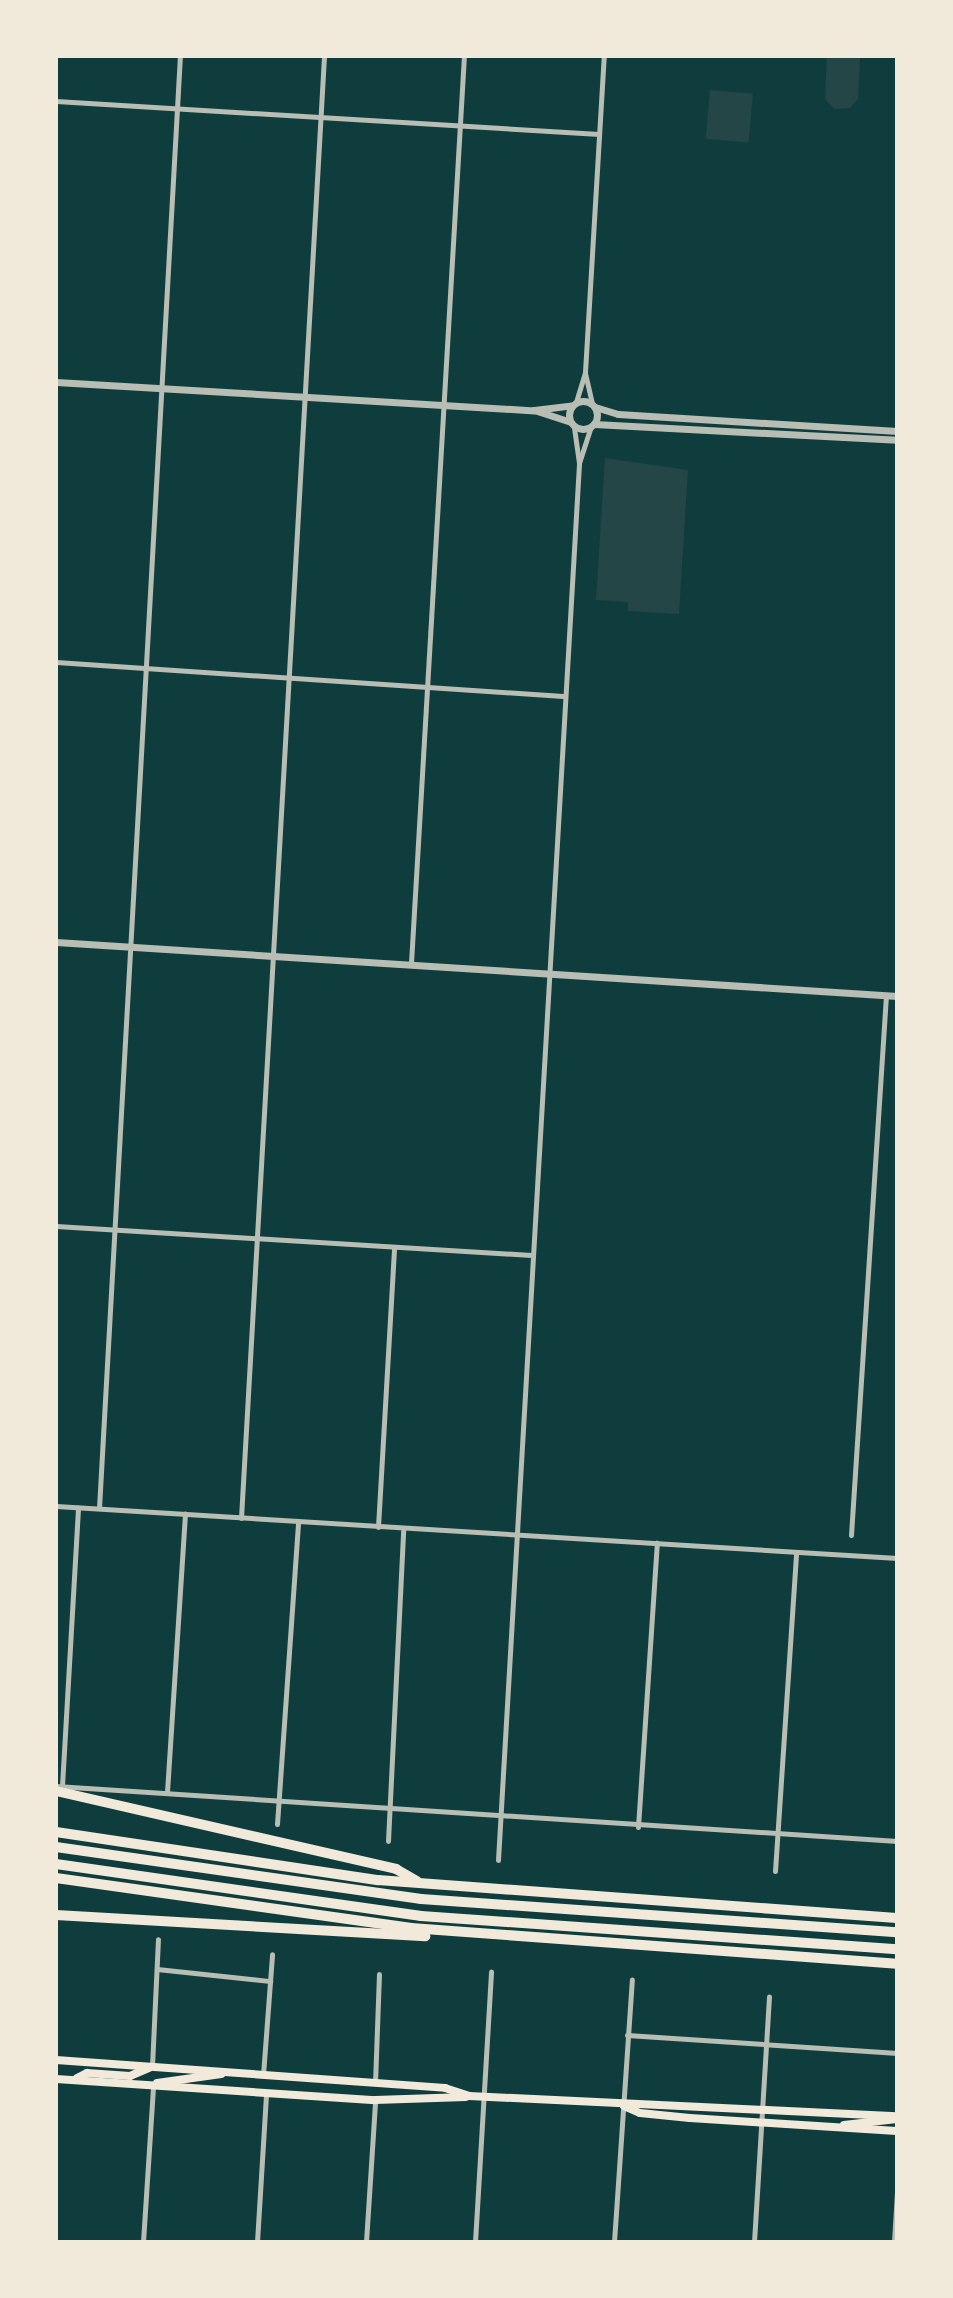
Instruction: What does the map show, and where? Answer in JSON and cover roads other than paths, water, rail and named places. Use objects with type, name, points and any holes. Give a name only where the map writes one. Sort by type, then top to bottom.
[{"type":"highway","points":[[58,1788],[396,1869],[422,1884]]},
{"type":"highway","points":[[56,1832],[422,1884],[897,1918]]},
{"type":"highway","points":[[56,1847],[421,1899],[897,1932]]},
{"type":"highway","points":[[56,1864],[421,1916],[897,1949]]},
{"type":"highway","points":[[56,1878],[300,1915],[552,1939],[897,1964]]},
{"type":"highway","points":[[56,1915],[268,1930],[552,1939]]},
{"type":"main road","points":[[56,2060],[375,2083],[469,2096],[623,2105],[642,2101],[761,2107],[897,2118]]},
{"type":"main road","points":[[73,2080],[87,2073],[130,2076],[152,2067]]},
{"type":"main road","points":[[153,2085],[170,2078],[203,2079],[226,2072]]},
{"type":"main road","points":[[56,2079],[375,2100],[445,2101],[469,2096]]},
{"type":"main road","points":[[623,2105],[640,2113],[897,2131]]},
{"type":"main road","points":[[836,2127],[897,2118]]},
{"type":"street","points":[[99,1508],[149,668],[180,56]]},
{"type":"street","points":[[241,1518],[324,56]]},
{"type":"street","points":[[411,963],[464,56]]},
{"type":"street","points":[[498,1860],[503,1817],[515,1535],[579,463],[572,424],[574,404],[585,372],[604,56]]},
{"type":"street","points":[[56,101],[599,134]]},
{"type":"street","points":[[579,463],[593,426],[594,405],[585,372]]},
{"type":"street","points":[[56,382],[534,410],[574,404],[594,405],[611,413],[897,440]]},
{"type":"street","points":[[534,410],[572,424],[593,426],[752,426],[897,431]]},
{"type":"street","points":[[56,662],[426,690],[563,696]]},
{"type":"street","points":[[56,942],[897,996]]},
{"type":"street","points":[[851,1535],[886,995]]},
{"type":"street","points":[[56,1226],[531,1255]]},
{"type":"street","points":[[378,1527],[394,1247]]},
{"type":"street","points":[[56,1506],[403,1530],[897,1558]]},
{"type":"street","points":[[78,1507],[58,1788],[167,1792],[638,1827],[897,1841]]},
{"type":"street","points":[[167,1792],[185,1514]]},
{"type":"street","points":[[277,1824],[298,1522]]},
{"type":"street","points":[[388,1841],[403,1530]]},
{"type":"street","points":[[638,1827],[657,1543]]},
{"type":"street","points":[[775,1871],[796,1553]]},
{"type":"street","points":[[152,2067],[158,1939]]},
{"type":"street","points":[[263,2075],[272,1954]]},
{"type":"street","points":[[157,1969],[270,1981]]},
{"type":"street","points":[[475,2242],[491,1971]]},
{"type":"street","points":[[375,2083],[379,1974]]},
{"type":"street","points":[[614,2242],[632,1980]]},
{"type":"street","points":[[754,2242],[769,1996]]},
{"type":"street","points":[[627,2035],[897,2053]]},
{"type":"street","points":[[143,2242],[153,2085]]},
{"type":"street","points":[[257,2242],[266,2094]]},
{"type":"street","points":[[366,2242],[375,2100]]},
{"type":"street","points":[[894,2242],[897,2191]]}]
